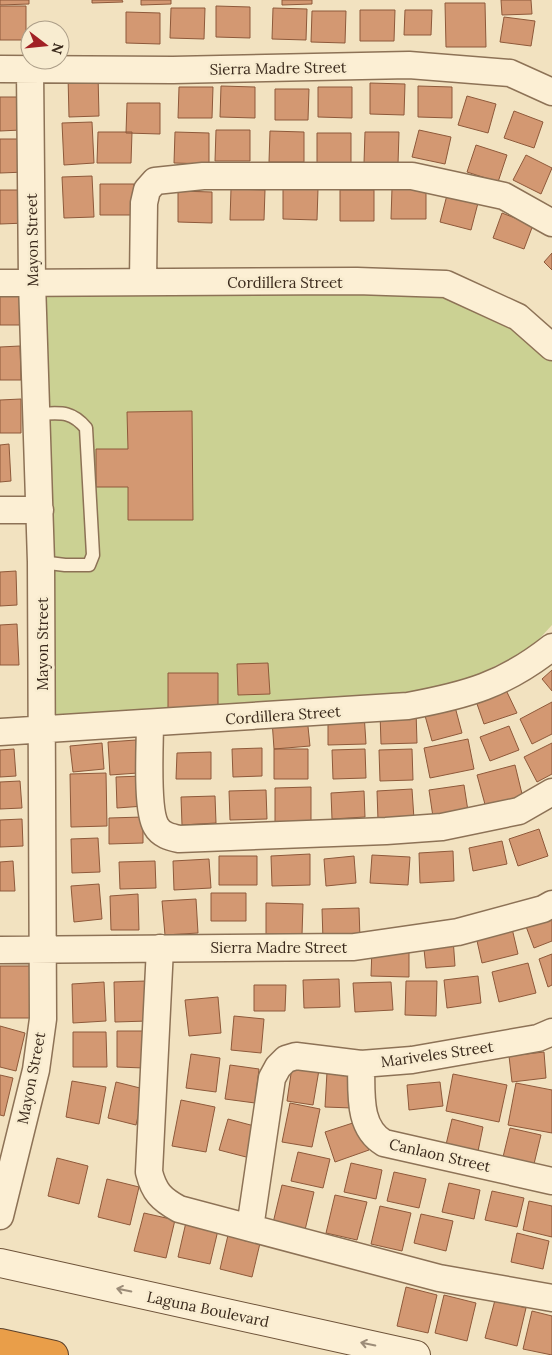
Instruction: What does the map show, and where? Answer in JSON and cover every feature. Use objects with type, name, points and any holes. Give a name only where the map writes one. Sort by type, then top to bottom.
[{"type":"highway","points":[[0,1343],[54,1355]]},
{"type":"main road","name":"Laguna Boulevard","points":[[0,1263],[416,1355]]},
{"type":"street","name":"Sierra Madre Street","points":[[70,69],[173,70],[409,65],[510,73],[552,92]]},
{"type":"street","name":"Sierra Madre Street","points":[[0,69],[20,69]]},
{"type":"street","name":"Mayon Street","points":[[0,1216],[36,1070],[42,1019],[41,562],[38,414],[32,282],[30,70]]},
{"type":"street","points":[[143,282],[144,203],[147,190],[155,181],[203,176],[412,176],[504,196],[552,222]]},
{"type":"street","name":"Cordillera Street","points":[[0,283],[357,281],[446,284],[518,317],[552,348]]},
{"type":"street","points":[[0,510],[40,510]]},
{"type":"street","name":"Cordillera Street","points":[[0,732],[408,706],[457,697],[500,682],[532,663],[552,647]]},
{"type":"street","points":[[150,723],[152,811],[156,826],[165,836],[179,839],[386,831],[442,826],[519,811],[552,792]]},
{"type":"street","name":"Sierra Madre Street","points":[[0,950],[354,947],[458,932],[552,904]]},
{"type":"street","points":[[160,948],[149,1172],[153,1188],[162,1200],[179,1209],[439,1278],[552,1298]]},
{"type":"street","name":"Mariveles Street","points":[[250,1228],[269,1090],[278,1067],[286,1059],[296,1056],[361,1064],[412,1060],[538,1038],[552,1032]]},
{"type":"street","name":"Canlaon Street","points":[[361,1064],[364,1115],[367,1128],[374,1137],[384,1143],[552,1181]]},
{"type":"lane","points":[[38,414],[63,413],[77,416],[86,428],[93,555],[89,565],[41,562]]},
{"type":"green space","points":[[44,289],[441,290],[514,321],[552,357],[552,625],[530,649],[452,687],[387,700],[52,719]]},
{"type":"building","points":[[0,0],[29,0],[29,4],[0,5]]},
{"type":"building","points":[[92,0],[122,0],[123,2],[92,3]]},
{"type":"building","points":[[141,0],[171,0],[171,4],[141,5]]},
{"type":"building","points":[[282,0],[312,0],[312,4],[282,5]]},
{"type":"building","points":[[501,0],[531,0],[532,14],[502,15]]},
{"type":"building","points":[[445,3],[485,3],[486,47],[446,47]]},
{"type":"building","points":[[0,6],[26,6],[26,20],[20,20],[20,40],[0,40]]},
{"type":"building","points":[[216,6],[250,7],[250,38],[216,37]]},
{"type":"building","points":[[171,8],[205,8],[204,39],[170,38]]},
{"type":"building","points":[[273,8],[307,9],[306,40],[272,39]]},
{"type":"building","points":[[360,10],[395,10],[394,41],[360,41]]},
{"type":"building","points":[[405,10],[432,10],[431,35],[404,35]]},
{"type":"building","points":[[312,11],[346,11],[345,43],[311,42]]},
{"type":"building","points":[[126,12],[160,13],[160,44],[126,43]]},
{"type":"building","points":[[504,17],[535,21],[531,46],[500,42]]},
{"type":"building","points":[[98,75],[99,116],[69,117],[68,76]]},
{"type":"building","points":[[370,83],[405,84],[404,115],[370,114]]},
{"type":"building","points":[[221,86],[255,87],[255,118],[220,117]]},
{"type":"building","points":[[418,86],[452,87],[452,118],[418,117]]},
{"type":"building","points":[[179,87],[213,87],[212,118],[178,118]]},
{"type":"building","points":[[318,87],[352,87],[352,118],[318,117]]},
{"type":"building","points":[[275,89],[309,89],[308,120],[275,120]]},
{"type":"building","points":[[467,96],[496,104],[488,133],[458,125]]},
{"type":"building","points":[[0,97],[20,97],[21,130],[0,131]]},
{"type":"building","points":[[127,103],[160,103],[160,134],[126,133]]},
{"type":"building","points":[[514,111],[543,122],[534,148],[504,138]]},
{"type":"building","points":[[92,122],[94,163],[64,165],[62,123]]},
{"type":"building","points":[[216,130],[250,130],[250,161],[215,161]]},
{"type":"building","points":[[419,130],[451,137],[445,164],[412,157]]},
{"type":"building","points":[[270,131],[304,132],[304,162],[269,162]]},
{"type":"building","points":[[98,132],[132,132],[131,163],[97,163]]},
{"type":"building","points":[[175,132],[209,133],[209,164],[174,163]]},
{"type":"building","points":[[365,132],[399,132],[398,164],[364,163]]},
{"type":"building","points":[[317,133],[351,133],[351,164],[317,164]]},
{"type":"building","points":[[0,139],[25,139],[26,172],[0,173]]},
{"type":"building","points":[[476,145],[507,155],[498,182],[467,172]]},
{"type":"building","points":[[526,155],[552,168],[541,194],[513,180]]},
{"type":"building","points":[[92,176],[94,217],[64,218],[62,177]]},
{"type":"building","points":[[100,184],[134,184],[134,215],[100,215]]},
{"type":"building","points":[[392,188],[426,189],[426,219],[391,219]]},
{"type":"building","points":[[231,189],[265,190],[264,220],[230,220]]},
{"type":"building","points":[[283,189],[318,189],[317,220],[283,219]]},
{"type":"building","points":[[0,190],[25,190],[26,223],[0,224]]},
{"type":"building","points":[[340,190],[374,190],[374,221],[340,221]]},
{"type":"building","points":[[178,191],[212,192],[212,223],[178,222]]},
{"type":"building","points":[[447,195],[478,203],[471,230],[440,222]]},
{"type":"building","points":[[502,213],[533,225],[524,249],[493,238]]},
{"type":"building","points":[[552,253],[552,270],[544,262]]},
{"type":"building","points":[[0,291],[21,291],[21,325],[0,325]]},
{"type":"building","points":[[20,346],[21,380],[0,380],[0,347]]},
{"type":"building","points":[[21,399],[21,433],[0,433],[0,400]]},
{"type":"building","points":[[192,411],[193,520],[128,520],[128,487],[96,487],[96,449],[128,449],[127,412]]},
{"type":"building","points":[[9,444],[11,481],[0,482],[0,445]]},
{"type":"building","points":[[16,571],[17,605],[0,606],[0,572]]},
{"type":"building","points":[[17,624],[19,665],[0,665],[0,625]]},
{"type":"building","points":[[268,663],[270,694],[238,695],[237,664]]},
{"type":"building","points":[[552,670],[552,691],[542,679]]},
{"type":"building","points":[[168,673],[218,673],[218,711],[168,711]]},
{"type":"building","points":[[506,690],[517,713],[484,724],[476,701]]},
{"type":"building","points":[[552,702],[552,734],[532,744],[520,719]]},
{"type":"building","points":[[454,703],[462,733],[432,741],[424,712]]},
{"type":"building","points":[[416,711],[417,743],[381,744],[380,713]]},
{"type":"building","points":[[364,713],[366,744],[328,745],[328,715]]},
{"type":"building","points":[[307,717],[310,746],[274,749],[272,720]]},
{"type":"building","points":[[509,726],[519,750],[490,761],[480,737]]},
{"type":"building","points":[[468,739],[474,769],[430,778],[424,748]]},
{"type":"building","points":[[136,740],[138,773],[110,775],[108,742]]},
{"type":"building","points":[[102,743],[104,769],[73,772],[70,746]]},
{"type":"building","points":[[552,743],[552,774],[537,782],[524,757]]},
{"type":"building","points":[[262,748],[262,776],[233,777],[232,749]]},
{"type":"building","points":[[14,749],[16,776],[0,777],[0,750]]},
{"type":"building","points":[[274,749],[308,749],[308,779],[274,779]]},
{"type":"building","points":[[365,749],[366,778],[333,779],[332,750]]},
{"type":"building","points":[[412,749],[413,780],[380,781],[379,750]]},
{"type":"building","points":[[211,752],[211,779],[176,779],[177,753]]},
{"type":"building","points":[[515,765],[523,798],[486,808],[477,775]]},
{"type":"building","points":[[106,773],[107,826],[71,827],[70,774]]},
{"type":"building","points":[[142,776],[144,806],[117,808],[116,777]]},
{"type":"building","points":[[20,781],[22,808],[0,809],[0,782]]},
{"type":"building","points":[[464,785],[468,811],[433,817],[429,790]]},
{"type":"building","points":[[311,787],[311,821],[275,822],[275,788]]},
{"type":"building","points":[[412,789],[414,819],[378,820],[377,791]]},
{"type":"building","points":[[266,790],[267,819],[230,820],[229,791]]},
{"type":"building","points":[[364,791],[365,817],[332,819],[331,793]]},
{"type":"building","points":[[215,796],[216,823],[182,825],[181,797]]},
{"type":"building","points":[[143,817],[143,843],[109,844],[109,818]]},
{"type":"building","points":[[22,819],[23,846],[0,847],[0,820]]},
{"type":"building","points":[[539,829],[548,856],[518,866],[509,839]]},
{"type":"building","points":[[98,838],[100,872],[72,873],[71,839]]},
{"type":"building","points":[[502,841],[507,864],[473,871],[469,848]]},
{"type":"building","points":[[453,851],[454,881],[420,883],[419,853]]},
{"type":"building","points":[[310,854],[310,885],[272,886],[271,856]]},
{"type":"building","points":[[372,855],[410,857],[408,885],[370,883]]},
{"type":"building","points":[[219,856],[257,856],[257,885],[219,885]]},
{"type":"building","points":[[354,856],[356,883],[326,886],[324,859]]},
{"type":"building","points":[[209,859],[211,888],[174,890],[173,861]]},
{"type":"building","points":[[13,861],[15,891],[0,891],[0,862]]},
{"type":"building","points":[[155,861],[156,888],[120,889],[119,862]]},
{"type":"building","points":[[99,884],[102,919],[74,922],[71,886]]},
{"type":"building","points":[[211,893],[246,893],[246,921],[211,921]]},
{"type":"building","points":[[138,894],[139,930],[111,930],[110,896]]},
{"type":"building","points":[[196,899],[198,933],[165,935],[162,901]]},
{"type":"building","points":[[266,903],[303,904],[302,935],[266,934]]},
{"type":"building","points":[[359,908],[360,939],[323,940],[322,909]]},
{"type":"building","points":[[552,911],[552,941],[534,948],[524,921]]},
{"type":"building","points":[[511,924],[518,954],[482,963],[475,932]]},
{"type":"building","points":[[453,938],[455,966],[426,968],[423,940]]},
{"type":"building","points":[[372,948],[409,948],[409,977],[371,976]]},
{"type":"building","points":[[552,954],[552,985],[548,987],[539,959]]},
{"type":"building","points":[[528,963],[536,993],[499,1002],[492,972]]},
{"type":"building","points":[[0,966],[31,966],[30,1018],[0,1018]]},
{"type":"building","points":[[478,976],[481,1003],[447,1008],[444,980]]},
{"type":"building","points":[[339,979],[340,1007],[304,1008],[303,980]]},
{"type":"building","points":[[146,981],[148,1021],[115,1022],[114,982]]},
{"type":"building","points":[[406,981],[437,981],[436,1016],[405,1015]]},
{"type":"building","points":[[104,982],[106,1021],[73,1023],[72,984]]},
{"type":"building","points":[[391,982],[393,1010],[355,1012],[353,983]]},
{"type":"building","points":[[254,985],[286,985],[285,1011],[254,1011]]},
{"type":"building","points":[[218,997],[221,1033],[189,1036],[185,1000]]},
{"type":"building","points":[[234,1016],[264,1019],[261,1053],[231,1050]]},
{"type":"building","points":[[0,1026],[25,1033],[16,1071],[0,1067]]},
{"type":"building","points":[[117,1031],[145,1031],[144,1068],[117,1067]]},
{"type":"building","points":[[73,1032],[106,1032],[107,1067],[73,1067]]},
{"type":"building","points":[[544,1052],[546,1078],[512,1082],[509,1056]]},
{"type":"building","points":[[191,1054],[220,1058],[216,1092],[186,1088]]},
{"type":"building","points":[[230,1065],[259,1069],[255,1103],[225,1099]]},
{"type":"building","points":[[292,1067],[319,1070],[313,1105],[287,1101]]},
{"type":"building","points":[[327,1072],[354,1073],[352,1108],[325,1107]]},
{"type":"building","points":[[453,1074],[507,1085],[499,1122],[446,1111]]},
{"type":"building","points":[[0,1075],[13,1078],[4,1116],[0,1115]]},
{"type":"building","points":[[72,1081],[106,1087],[99,1124],[66,1117]]},
{"type":"building","points":[[116,1082],[144,1089],[136,1125],[108,1118]]},
{"type":"building","points":[[440,1082],[443,1106],[409,1110],[407,1085]]},
{"type":"building","points":[[516,1083],[552,1090],[552,1133],[508,1125]]},
{"type":"building","points":[[181,1100],[215,1107],[206,1152],[172,1146]]},
{"type":"building","points":[[290,1103],[320,1109],[312,1147],[282,1142]]},
{"type":"building","points":[[228,1119],[258,1127],[250,1158],[219,1150]]},
{"type":"building","points":[[452,1119],[483,1127],[477,1156],[445,1149]]},
{"type":"building","points":[[359,1121],[369,1150],[335,1162],[325,1132]]},
{"type":"building","points":[[510,1128],[541,1135],[534,1164],[503,1157]]},
{"type":"building","points":[[298,1152],[330,1159],[323,1188],[291,1181]]},
{"type":"building","points":[[57,1158],[88,1166],[79,1204],[48,1196]]},
{"type":"building","points":[[351,1163],[382,1170],[376,1199],[344,1192]]},
{"type":"building","points":[[394,1172],[426,1179],[419,1208],[387,1201]]},
{"type":"building","points":[[107,1179],[139,1187],[130,1225],[98,1217]]},
{"type":"building","points":[[449,1183],[480,1190],[474,1219],[442,1212]]},
{"type":"building","points":[[282,1185],[314,1192],[305,1230],[273,1223]]},
{"type":"building","points":[[492,1191],[524,1198],[517,1227],[485,1220]]},
{"type":"building","points":[[335,1195],[367,1202],[357,1240],[326,1233]]},
{"type":"building","points":[[529,1201],[552,1206],[552,1237],[523,1230]]},
{"type":"building","points":[[380,1206],[411,1213],[402,1251],[371,1244]]},
{"type":"building","points":[[144,1213],[175,1220],[166,1258],[134,1251]]},
{"type":"building","points":[[421,1214],[453,1221],[446,1251],[414,1243]]},
{"type":"building","points":[[187,1218],[219,1226],[210,1264],[178,1257]]},
{"type":"building","points":[[229,1231],[261,1239],[252,1277],[220,1269]]},
{"type":"building","points":[[517,1233],[549,1241],[543,1269],[511,1262]]},
{"type":"building","points":[[406,1287],[437,1295],[428,1333],[397,1326]]},
{"type":"building","points":[[444,1295],[476,1303],[467,1341],[435,1333]]},
{"type":"building","points":[[495,1300],[526,1308],[517,1346],[485,1338]]},
{"type":"building","points":[[532,1311],[552,1316],[552,1355],[523,1349]]}]
